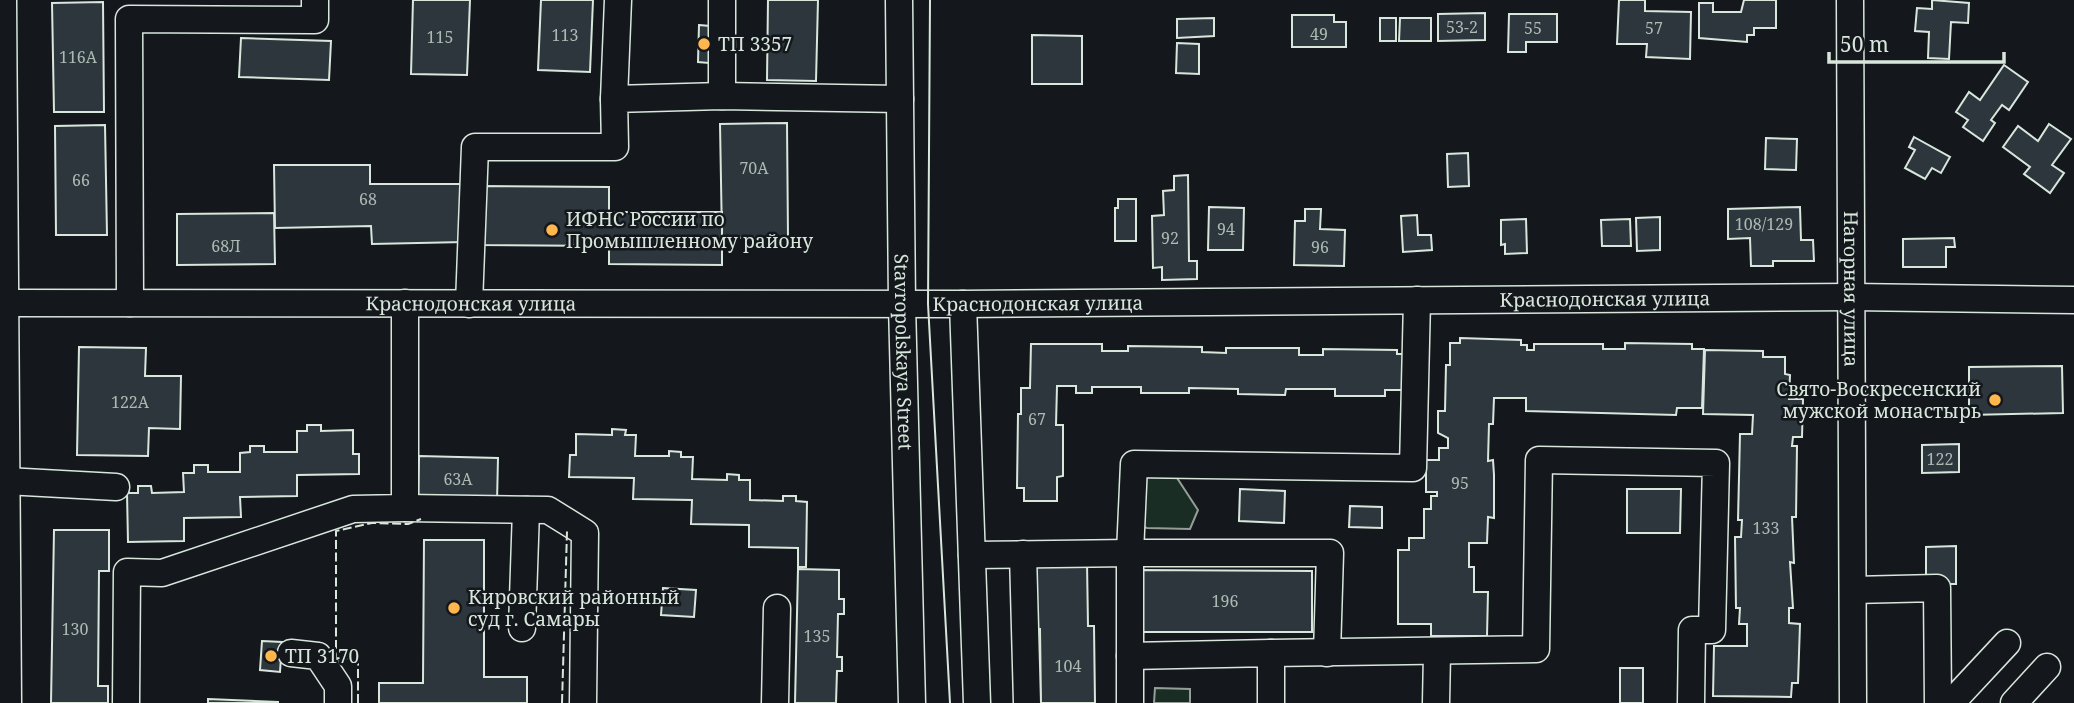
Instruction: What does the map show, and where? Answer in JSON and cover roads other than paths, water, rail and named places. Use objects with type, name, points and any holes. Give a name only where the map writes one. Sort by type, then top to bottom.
[{"type":"street","points":[[3,0],[2,303],[8,703]]},
{"type":"street","points":[[130,303],[128,19],[315,20],[315,0]]},
{"type":"street","points":[[469,304],[475,147],[615,147],[618,0]]},
{"type":"street","points":[[722,0],[722,96]]},
{"type":"street","name":"Stavropolskaya Street","points":[[899,0],[902,304],[912,703]]},
{"type":"street","name":"Нагорная улица","points":[[1850,0],[1853,703]]},
{"type":"street","points":[[614,99],[722,96],[900,99]]},
{"type":"street","name":"Краснодонская улица","points":[[2,303],[962,304],[1852,297],[2074,300]]},
{"type":"street","points":[[1130,703],[1130,553],[1134,464],[1413,468],[1417,300]]},
{"type":"street","points":[[405,303],[405,508]]},
{"type":"street","points":[[962,304],[977,703]]},
{"type":"street","points":[[1130,656],[1437,653],[1536,649],[1539,460],[1716,463],[1712,630],[1692,630],[1691,703]]},
{"type":"street","points":[[6,481],[116,487]]},
{"type":"street","points":[[126,703],[127,572],[162,573],[352,509],[405,508],[548,510],[584,533],[583,703]]},
{"type":"street","points":[[522,628],[526,510]]},
{"type":"street","points":[[972,555],[1329,553],[1327,653]]},
{"type":"street","points":[[1023,554],[1027,703]]},
{"type":"street","points":[[1853,590],[1937,588],[1938,703]]},
{"type":"street","points":[[775,703],[777,608]]},
{"type":"street","points":[[1951,703],[2007,643]]},
{"type":"street","points":[[291,653],[317,656],[338,686],[338,703]]},
{"type":"street","points":[[1271,653],[1271,703]]},
{"type":"street","points":[[1436,703],[1437,653]]},
{"type":"street","points":[[2014,703],[2047,667]]},
{"type":"tram line","points":[[930,0],[928,304],[950,703]]},
{"type":"place","name":"ТП 3357","points":[[704,44]]},
{"type":"place","name":"ИФНС России по Промышленному району","points":[[552,230]]},
{"type":"place","name":"Свято-Воскресенский мужской монастырь","points":[[1995,400]]},
{"type":"place","name":"Кировский районный суд г. Самары","points":[[454,608]]},
{"type":"place","name":"ТП 3170","points":[[271,656]]}]
